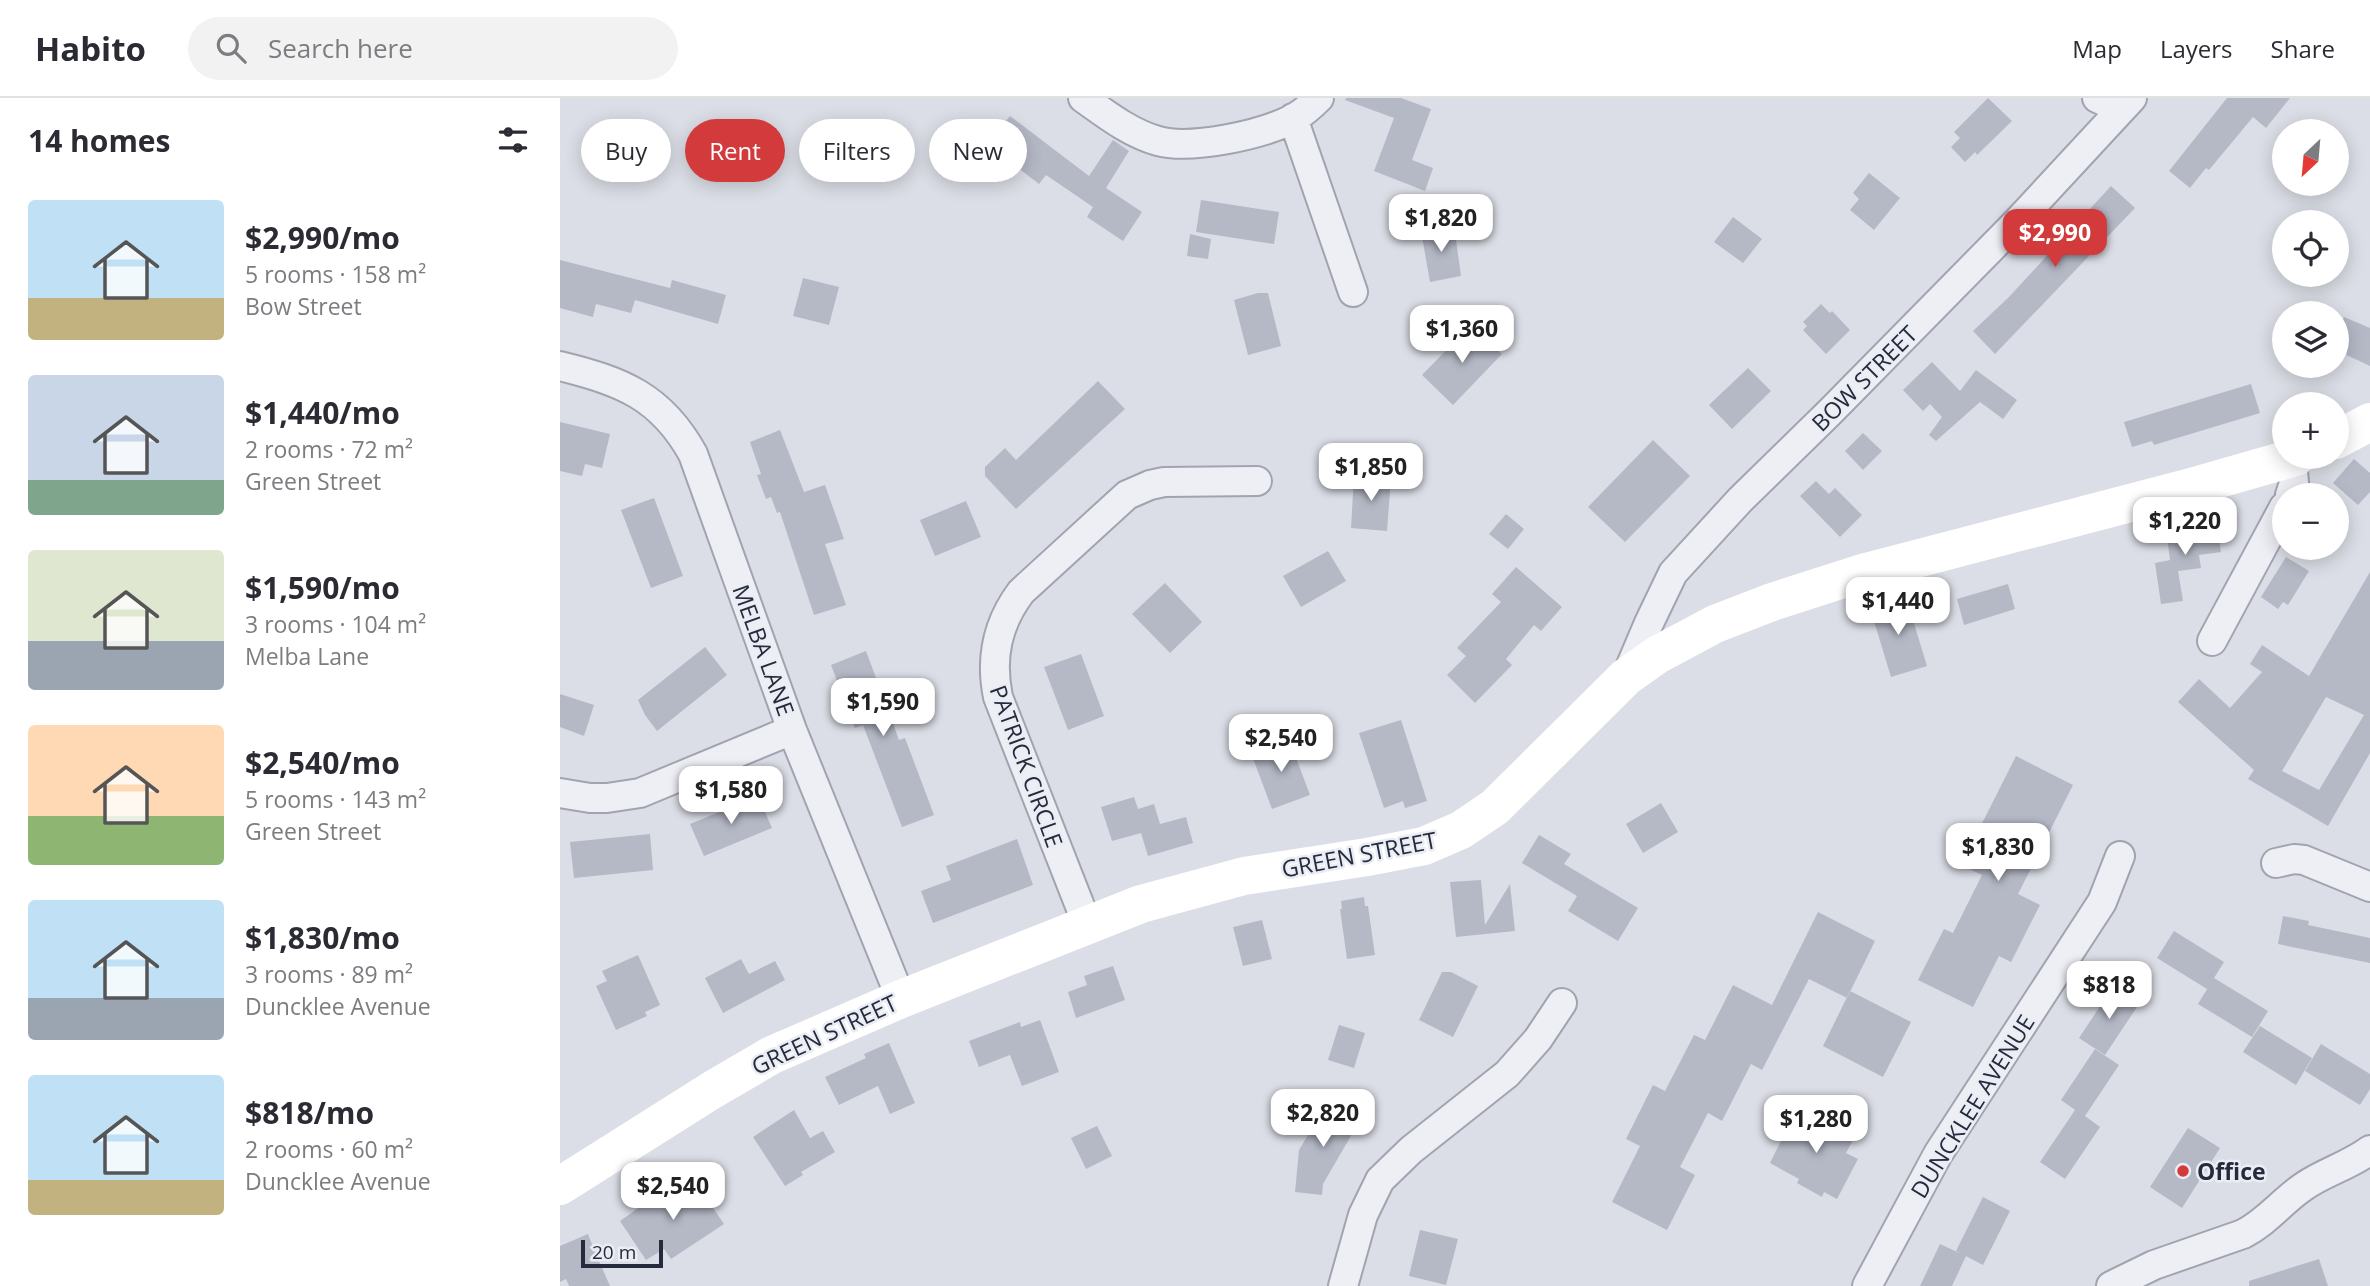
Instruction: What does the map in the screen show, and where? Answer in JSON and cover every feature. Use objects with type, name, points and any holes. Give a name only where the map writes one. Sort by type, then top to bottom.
[{"type":"street","points":[[1083,98],[1129,129],[1146,137],[1175,144],[1197,144],[1232,137],[1293,118],[1319,98]]},
{"type":"street","name":"BOW STREET","points":[[1626,677],[1648,623],[1673,573],[1740,500],[2008,230],[2116,102]]},
{"type":"street","points":[[1293,118],[1353,292]]},
{"type":"street","name":"MELBA LANE","points":[[560,366],[612,380],[641,394],[666,415],[685,440],[699,469],[792,730],[901,999]]},
{"type":"street","points":[[2349,433],[2370,422]]},
{"type":"street","name":"GREEN STREET","points":[[560,1186],[772,1055],[901,999],[1087,924],[1141,904],[1222,881],[1410,849],[1449,837],[1473,824],[1495,807],[1626,677],[1657,655],[1696,633],[1772,602],[1859,574],[2293,470]]},
{"type":"street","name":"PATRICK CIRCLE","points":[[1087,924],[998,697],[994,665],[1001,626],[1011,605],[1032,581],[1127,495],[1164,482],[1257,481]]},
{"type":"street","points":[[2212,641],[2272,529]]},
{"type":"street","points":[[560,793],[607,798],[640,793],[792,730]]},
{"type":"street","name":"DUNCKLEE AVENUE","points":[[1867,1286],[1938,1154],[2102,902],[2120,856]]},
{"type":"street","points":[[2276,863],[2304,860],[2370,887]]},
{"type":"street","points":[[1343,1286],[1363,1215],[1380,1181],[1411,1150],[1507,1074],[1531,1048],[1562,1003]]},
{"type":"street","points":[[2111,1286],[2154,1265],[2243,1234],[2256,1227],[2300,1189],[2357,1160],[2370,1150]]},
{"type":"building","points":[[1401,98],[1431,109],[1412,160],[1433,168],[1425,191],[1374,171],[1394,118],[1345,100]]},
{"type":"building","points":[[1988,98],[2012,121],[1977,155],[1975,152],[1965,162],[1951,147],[1960,138],[1954,132]]},
{"type":"building","points":[[2227,98],[2290,98],[2266,128],[2253,117],[2209,170],[2206,168],[2190,188],[2169,171]]},
{"type":"building","points":[[1027,129],[1089,176],[1113,140],[1129,151],[1106,188],[1142,212],[1123,241],[1087,217],[1093,207],[1046,175],[1039,184],[1027,175]]},
{"type":"building","points":[[1869,173],[1900,198],[1874,230],[1850,210],[1859,199],[1853,193]]},
{"type":"building","points":[[2111,186],[2135,208],[1995,354],[1973,331],[2009,297]]},
{"type":"building","points":[[1201,200],[1279,212],[1274,244],[1196,232]]},
{"type":"building","points":[[1733,217],[1762,239],[1743,263],[1714,242]]},
{"type":"building","points":[[1454,226],[1461,276],[1430,282],[1421,231]]},
{"type":"building","points":[[1190,234],[1211,239],[1208,259],[1187,256]]},
{"type":"building","points":[[560,260],[670,288],[672,280],[726,295],[718,324],[635,300],[631,313],[596,304],[593,317],[560,308]]},
{"type":"building","points":[[803,278],[839,287],[829,325],[793,316]]},
{"type":"building","points":[[1268,293],[1281,346],[1248,355],[1234,300]]},
{"type":"building","points":[[1821,304],[1830,313],[1832,311],[1850,330],[1826,354],[1803,330],[1807,326],[1803,322]]},
{"type":"building","points":[[2349,319],[2370,328],[2370,366],[2349,356]]},
{"type":"building","points":[[1472,324],[1502,354],[1453,405],[1422,375]]},
{"type":"building","points":[[1932,362],[1960,391],[1976,370],[2017,400],[2003,419],[1980,402],[1936,441],[1929,435],[1942,417],[1930,404],[1923,411],[1903,390]]},
{"type":"building","points":[[1748,368],[1771,391],[1732,429],[1709,405]]},
{"type":"building","points":[[1098,381],[1125,409],[1016,509],[985,476],[985,467],[1005,448],[1016,460]]},
{"type":"building","points":[[2251,384],[2260,413],[2154,445],[2152,441],[2132,447],[2124,422]]},
{"type":"building","points":[[560,422],[610,434],[602,468],[585,464],[582,476],[560,471]]},
{"type":"building","points":[[780,430],[804,492],[825,485],[844,539],[825,544],[846,605],[814,615],[780,512],[777,513],[771,497],[766,499],[757,475],[761,474],[750,442]]},
{"type":"building","points":[[1863,433],[1882,451],[1863,470],[1845,451]]},
{"type":"building","points":[[1653,440],[1690,476],[1625,542],[1588,507]]},
{"type":"building","points":[[2354,459],[2370,473],[2370,492],[2358,505],[2349,497],[2349,483],[2333,483],[2345,469],[2349,469]]},
{"type":"building","points":[[1354,476],[1391,478],[1387,531],[1351,528]]},
{"type":"building","points":[[1816,481],[1829,494],[1835,488],[1862,515],[1840,537],[1800,496]]},
{"type":"building","points":[[654,498],[683,576],[651,588],[621,510]]},
{"type":"building","points":[[966,501],[981,537],[935,556],[920,520]]},
{"type":"building","points":[[1506,514],[1524,529],[1508,549],[1489,534]]},
{"type":"building","points":[[2216,522],[2221,552],[2199,555],[2201,568],[2178,571],[2183,601],[2161,604],[2155,563],[2170,560],[2166,529]]},
{"type":"building","points":[[1328,551],[1346,581],[1301,607],[1283,576]]},
{"type":"building","points":[[2284,560],[2291,560],[2309,571],[2288,605],[2283,602],[2278,609],[2261,597]]},
{"type":"building","points":[[1516,567],[1562,607],[1541,631],[1534,625],[1506,659],[1512,665],[1475,703],[1447,675],[1466,656],[1457,648],[1501,602],[1492,594]]},
{"type":"building","points":[[2370,572],[2370,753],[2328,826],[2248,779],[2254,770],[2178,702],[2199,679],[2230,708],[2262,672],[2250,664],[2262,645],[2309,676]],"holes":[[[2326,697],[2364,715],[2319,790],[2282,771]]]},
{"type":"building","points":[[1165,583],[1202,622],[1170,653],[1132,614]]},
{"type":"building","points":[[2008,584],[2015,609],[1964,625],[1957,599]]},
{"type":"building","points":[[1906,597],[1927,666],[1891,677],[1870,608]]},
{"type":"building","points":[[705,647],[727,675],[657,731],[638,700]]},
{"type":"building","points":[[866,651],[899,740],[905,738],[934,815],[902,827],[863,725],[855,728],[831,665]]},
{"type":"building","points":[[1081,654],[1104,716],[1068,730],[1044,667]]},
{"type":"building","points":[[560,694],[594,705],[584,736],[560,727]]},
{"type":"building","points":[[1401,720],[1427,801],[1405,808],[1403,801],[1384,808],[1359,733]]},
{"type":"building","points":[[1289,739],[1310,795],[1272,809],[1251,753]]},
{"type":"building","points":[[2016,756],[2073,785],[2018,894],[2040,905],[2011,962],[1999,956],[1973,1007],[1918,980],[1944,929],[1953,933],[1982,875],[1961,865]]},
{"type":"building","points":[[758,796],[772,828],[704,856],[690,824]]},
{"type":"building","points":[[1134,797],[1138,809],[1154,804],[1160,824],[1186,817],[1193,843],[1148,856],[1141,833],[1112,841],[1101,807]]},
{"type":"building","points":[[1661,803],[1678,832],[1643,853],[1626,824]]},
{"type":"building","points":[[650,834],[653,870],[574,878],[570,842]]},
{"type":"building","points":[[1539,835],[1571,854],[1564,864],[1638,908],[1618,941],[1568,911],[1577,896],[1522,863]]},
{"type":"building","points":[[1017,839],[1033,885],[933,923],[921,891],[951,880],[946,866]]},
{"type":"building","points":[[1481,880],[1485,925],[1510,884],[1515,931],[1456,937],[1450,882]]},
{"type":"building","points":[[1364,897],[1365,906],[1368,906],[1375,955],[1347,959],[1341,901]]},
{"type":"building","points":[[1818,912],[1875,941],[1847,998],[1809,979],[1762,1070],[1751,1064],[1722,1121],[1708,1113],[1680,1167],[1695,1175],[1667,1230],[1612,1202],[1640,1146],[1626,1139],[1653,1085],[1665,1091],[1694,1035],[1705,1040],[1733,985],[1772,1005]]},
{"type":"building","points":[[2283,916],[2309,921],[2308,925],[2370,938],[2370,963],[2278,944]]},
{"type":"building","points":[[1262,920],[1272,959],[1243,966],[1233,927]]},
{"type":"building","points":[[2174,931],[2224,962],[2214,978],[2268,1011],[2252,1037],[2198,1004],[2212,981],[2207,989],[2157,958]]},
{"type":"building","points":[[638,955],[660,1005],[645,1012],[647,1016],[616,1030],[596,986],[607,981],[602,971]]},
{"type":"building","points":[[741,959],[749,974],[775,961],[785,980],[723,1013],[705,978]]},
{"type":"building","points":[[1113,966],[1125,1000],[1076,1018],[1068,992],[1087,985],[1084,976]]},
{"type":"building","points":[[1442,972],[1451,972],[1478,986],[1453,1037],[1419,1020]]},
{"type":"building","points":[[2113,987],[2139,1004],[2105,1055],[2079,1038]]},
{"type":"building","points":[[1850,991],[1911,1022],[1883,1077],[1823,1046]]},
{"type":"building","points":[[1040,1020],[1059,1072],[1022,1086],[1010,1055],[979,1067],[969,1041],[1020,1022],[1021,1027]]},
{"type":"building","points":[[1339,1025],[1365,1033],[1354,1068],[1328,1060]]},
{"type":"building","points":[[2260,1026],[2312,1058],[2296,1085],[2243,1052]]},
{"type":"building","points":[[889,1043],[915,1103],[890,1114],[878,1086],[839,1105],[825,1077],[866,1058],[864,1054]]},
{"type":"building","points":[[2321,1044],[2370,1074],[2370,1089],[2360,1105],[2305,1071]]},
{"type":"building","points":[[2095,1049],[2119,1065],[2085,1116],[2100,1127],[2065,1179],[2040,1162],[2075,1110],[2061,1100]]},
{"type":"building","points":[[1327,1103],[1359,1122],[1323,1184],[1322,1195],[1295,1192],[1299,1150]]},
{"type":"building","points":[[794,1110],[810,1138],[823,1131],[835,1152],[801,1172],[803,1175],[785,1186],[753,1137]]},
{"type":"building","points":[[1801,1110],[1854,1138],[1846,1153],[1858,1159],[1837,1199],[1824,1192],[1822,1197],[1797,1183],[1799,1179],[1770,1163],[1790,1123],[1793,1124]]},
{"type":"building","points":[[1097,1126],[1112,1156],[1086,1169],[1071,1138]]},
{"type":"building","name":"Office","points":[[2188,1128],[2220,1148],[2182,1208],[2150,1187]]},
{"type":"building","points":[[692,1177],[724,1224],[671,1259],[664,1249],[646,1260],[620,1221],[644,1204],[646,1208]]},
{"type":"building","points":[[1983,1197],[2010,1211],[1983,1265],[1956,1251]]},
{"type":"building","points":[[1420,1230],[1458,1239],[1446,1285],[1409,1276]]},
{"type":"building","points":[[588,1234],[610,1286],[569,1286],[566,1279],[560,1282],[560,1246]]},
{"type":"building","points":[[1940,1244],[1966,1256],[1952,1286],[1920,1286]]},
{"type":"building","points":[[2319,1259],[2328,1286],[2249,1286],[2249,1281]]},
{"type":"place","name":"Office","points":[[2183,1171]]}]
